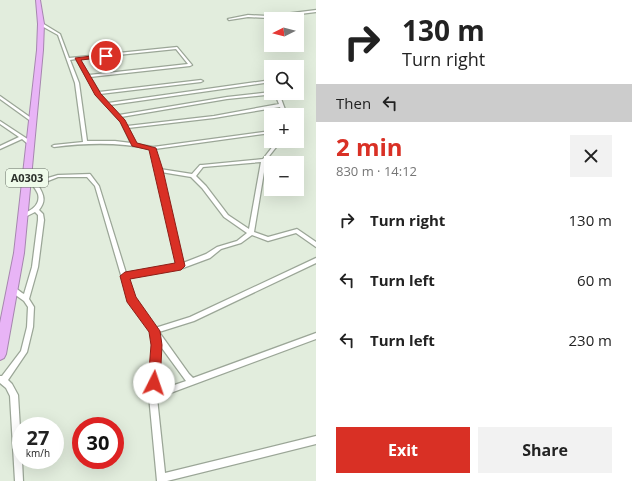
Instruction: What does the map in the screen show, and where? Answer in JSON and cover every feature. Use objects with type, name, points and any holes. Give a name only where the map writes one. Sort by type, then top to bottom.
[{"type":"highway","name":"A0303","points":[[0,354],[19,253],[23,216],[41,24],[38,0]]},
{"type":"street","points":[[229,18],[248,16],[268,18],[316,11]]},
{"type":"street","points":[[41,24],[59,35],[77,83],[85,141]]},
{"type":"street","points":[[68,59],[177,48],[190,65],[88,76]]},
{"type":"street","points":[[78,58],[97,93],[118,116],[134,144]]},
{"type":"street","points":[[97,93],[201,81]]},
{"type":"street","points":[[107,104],[264,82]]},
{"type":"street","points":[[118,116],[227,98],[264,94]]},
{"type":"street","points":[[0,97],[33,121]]},
{"type":"street","points":[[280,100],[283,108]]},
{"type":"street","points":[[125,127],[214,117],[282,105]]},
{"type":"street","points":[[0,122],[30,143]]},
{"type":"street","points":[[54,146],[85,141],[134,144],[153,148],[264,133]]},
{"type":"street","points":[[0,148],[21,138]]},
{"type":"street","points":[[153,148],[181,266]]},
{"type":"street","points":[[267,156],[273,148]]},
{"type":"street","points":[[125,276],[181,266],[208,256],[219,248],[239,242],[251,233],[264,160],[202,166],[193,176]]},
{"type":"street","points":[[159,170],[193,176],[226,216],[251,233],[268,239],[297,231],[316,245]]},
{"type":"street","points":[[26,185],[35,184],[58,176],[88,175],[97,186],[131,299],[186,376],[192,382]]},
{"type":"street","points":[[23,216],[37,211],[40,206],[41,192],[35,184]]},
{"type":"street","points":[[26,299],[35,267],[40,228],[40,214],[37,211]]},
{"type":"street","points":[[154,331],[192,319],[316,260]]},
{"type":"street","points":[[12,289],[26,299],[31,308],[30,327],[24,352],[1,380],[9,386],[14,395],[17,413],[19,481]]},
{"type":"street","points":[[154,331],[156,345],[153,396],[161,480],[316,440]]},
{"type":"street","points":[[153,396],[316,336]]},
{"type":"route","points":[[106,56],[78,58],[98,95],[123,122],[134,144],[153,148],[181,266],[125,276],[131,299],[154,331],[156,345],[154,383]]}]
